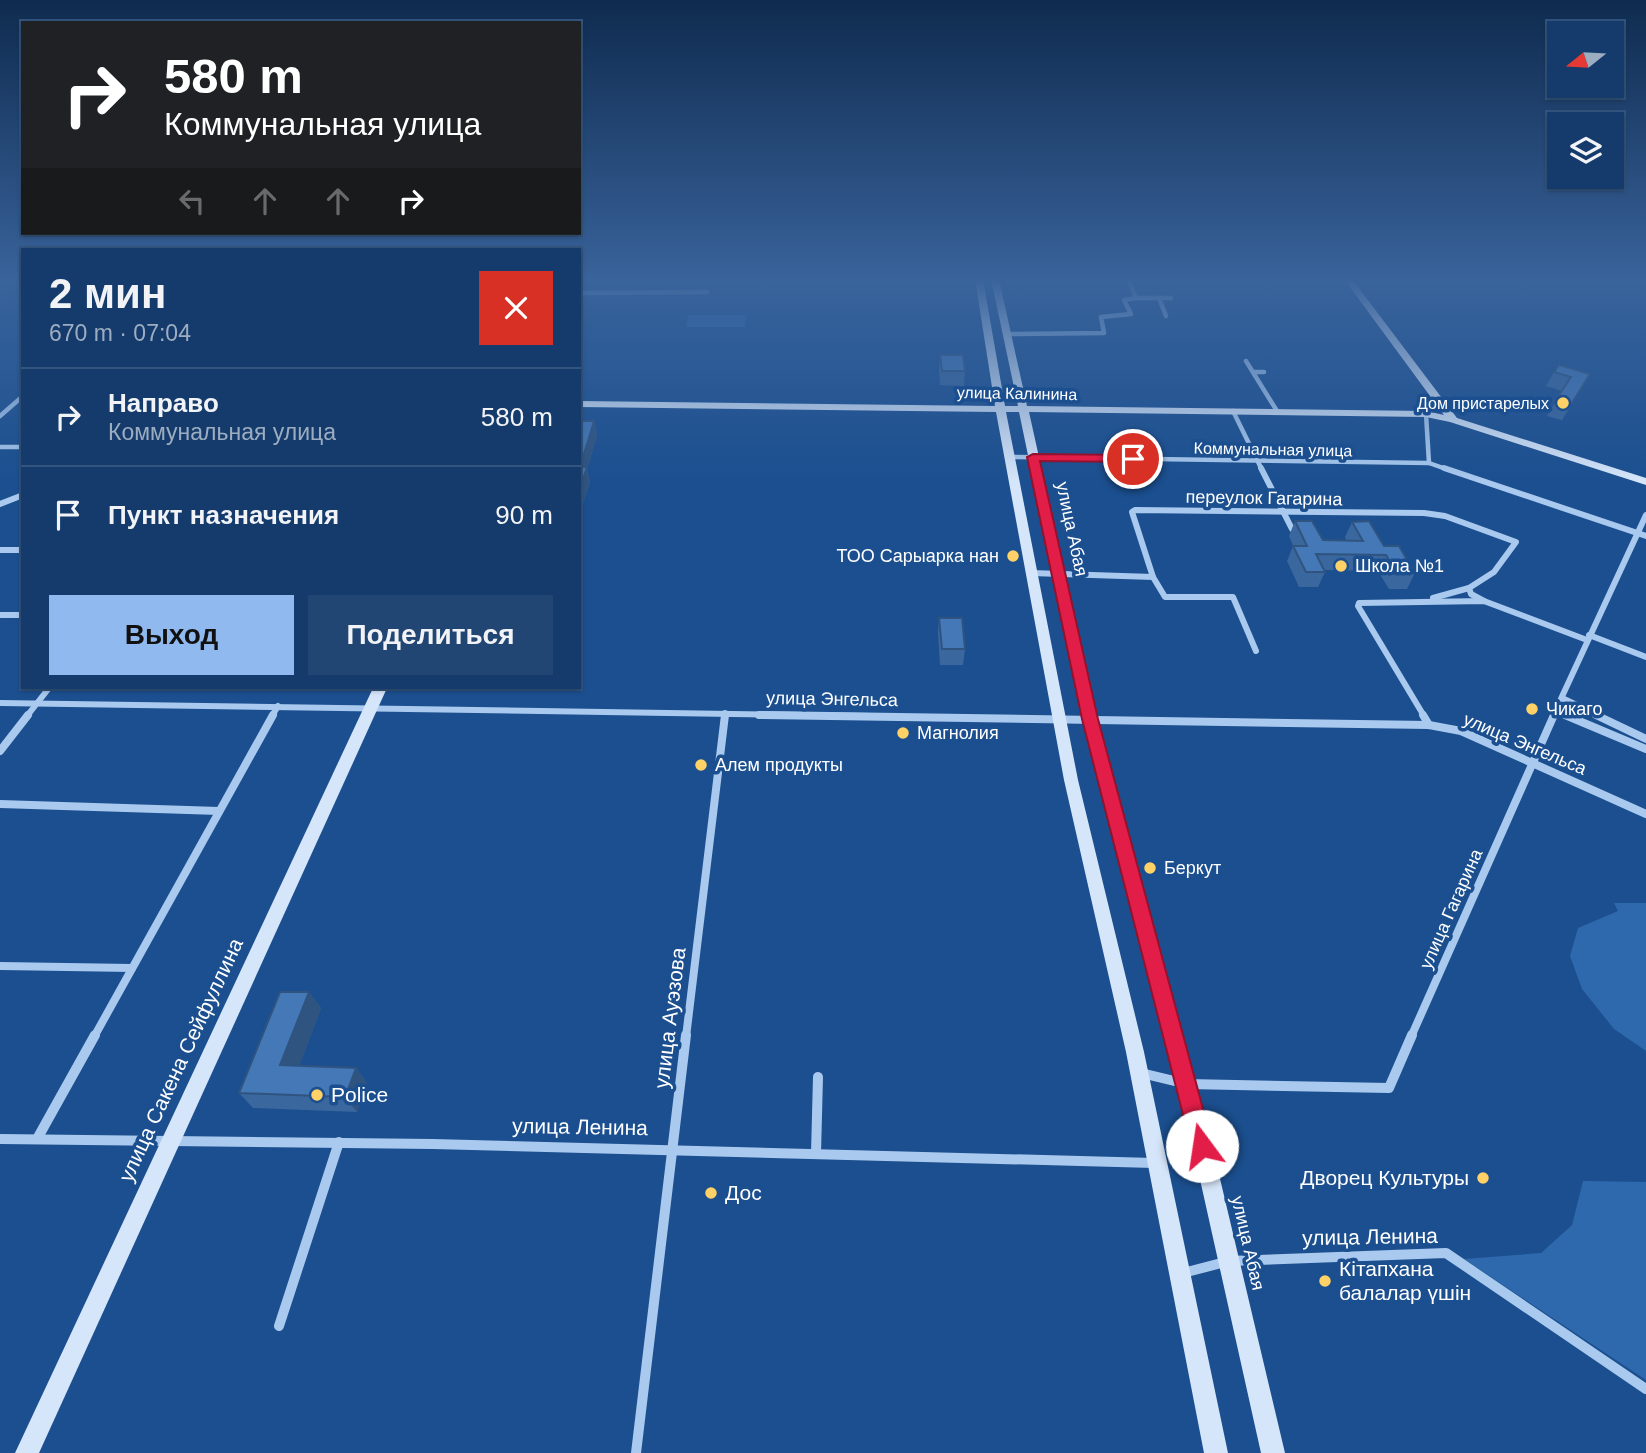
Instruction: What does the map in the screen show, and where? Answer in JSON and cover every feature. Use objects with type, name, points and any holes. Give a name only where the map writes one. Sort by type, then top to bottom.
[{"type":"street","points":[[991,347],[1000,408],[1059,718],[1139,1072],[1216,1453]]},
{"type":"street","name":"улица Абая","points":[[1009,347],[1090,719],[1187,1084],[1273,1453]]},
{"type":"street","points":[[1399,347],[1454,420]]},
{"type":"street","points":[[1246,361],[1277,411]]},
{"type":"street","points":[[1253,372],[1264,372]]},
{"type":"street","points":[[0,416],[21,397]]},
{"type":"street","name":"улица Калинина","points":[[581,404],[1426,414],[1454,420],[1646,482]]},
{"type":"street","points":[[1233,411],[1292,529]]},
{"type":"street","points":[[1426,414],[1429,463]]},
{"type":"street","points":[[0,447],[21,447]]},
{"type":"street","name":"Коммунальная улица","points":[[1010,457],[1429,463],[1646,537]]},
{"type":"street","points":[[0,504],[21,496]]},
{"type":"street","name":"переулок Гагарина","points":[[1153,577],[1132,511],[1424,513],[1444,516],[1516,542],[1494,572],[1469,588]]},
{"type":"street","name":"улица Гагарина","points":[[1139,1072],[1187,1084],[1389,1088],[1588,638],[1646,515]]},
{"type":"street","points":[[0,550],[21,550]]},
{"type":"street","points":[[1031,573],[1153,577],[1161,594],[1166,597],[1233,597],[1256,651]]},
{"type":"street","points":[[1421,601],[1469,588],[1471,594],[1484,601],[1646,657]]},
{"type":"street","points":[[1429,725],[1358,606],[1363,602],[1484,601]]},
{"type":"street","points":[[0,615],[21,615]]},
{"type":"street","points":[[0,751],[48,689]]},
{"type":"street","name":"улица Сакена Сейфуллина","points":[[27,1453],[380,689]]},
{"type":"street","points":[[1562,698],[1646,739]]},
{"type":"street","name":"улица Энгельса","points":[[0,703],[1429,725],[1461,731],[1646,814]]},
{"type":"street","points":[[37,1139],[278,706]]},
{"type":"street","points":[[1556,711],[1646,749]]},
{"type":"street","name":"улица Ауэзова","points":[[636,1453],[725,713]]},
{"type":"street","points":[[0,804],[219,811]]},
{"type":"street","points":[[0,966],[132,968]]},
{"type":"street","points":[[817,1153],[818,1077]]},
{"type":"street","name":"улица Ленина","points":[[0,1139],[172,1139],[672,1148],[1158,1163]]},
{"type":"street","points":[[279,1326],[340,1142]]},
{"type":"street","name":"улица Ленина","points":[[1180,1273],[1229,1261],[1446,1253],[1646,1389]]},
{"type":"shaded area","points":[[1614,903],[1646,903],[1646,1051],[1614,1029],[1582,989],[1570,956],[1578,928],[1618,911]]},
{"type":"shaded area","points":[[1583,1181],[1646,1182],[1646,1380],[1464,1259],[1541,1253],[1572,1225]]},
{"type":"building","points":[[940,355],[963,355],[965,371],[942,371]]},
{"type":"building","points":[[1559,365],[1590,374],[1570,406],[1555,401],[1571,377],[1554,372]]},
{"type":"building","points":[[581,421],[594,421],[581,464]]},
{"type":"building","points":[[581,467],[587,467],[581,485]]},
{"type":"building","points":[[1295,521],[1312,521],[1323,540],[1363,541],[1352,522],[1369,521],[1384,546],[1399,546],[1415,573],[1397,573],[1386,555],[1316,554],[1325,572],[1306,572],[1293,546],[1307,546]]},
{"type":"building","points":[[939,618],[962,618],[965,649],[942,649]]},
{"type":"building","points":[[280,992],[309,992],[280,1065],[356,1068],[345,1097],[239,1093]]},
{"type":"place","name":"Дом пристарелых","points":[[1563,403]]},
{"type":"place","name":"ТОО Сарыарка нан","points":[[1013,556]]},
{"type":"place","name":"Школа №1","points":[[1341,566]]},
{"type":"place","name":"Чикаго","points":[[1532,709]]},
{"type":"place","name":"Магнолия","points":[[903,733]]},
{"type":"place","name":"Алем продукты","points":[[701,765]]},
{"type":"place","name":"Беркут","points":[[1150,868]]},
{"type":"place","name":"Police","points":[[317,1095]]},
{"type":"place","name":"Дворец Культуры","points":[[1483,1178]]},
{"type":"place","name":"Дос","points":[[711,1193]]},
{"type":"place","name":"Кітапхана балалар үшін","points":[[1325,1281]]},
{"type":"route","points":[[1133,459],[1033,457],[1090,719],[1202,1146]]}]
